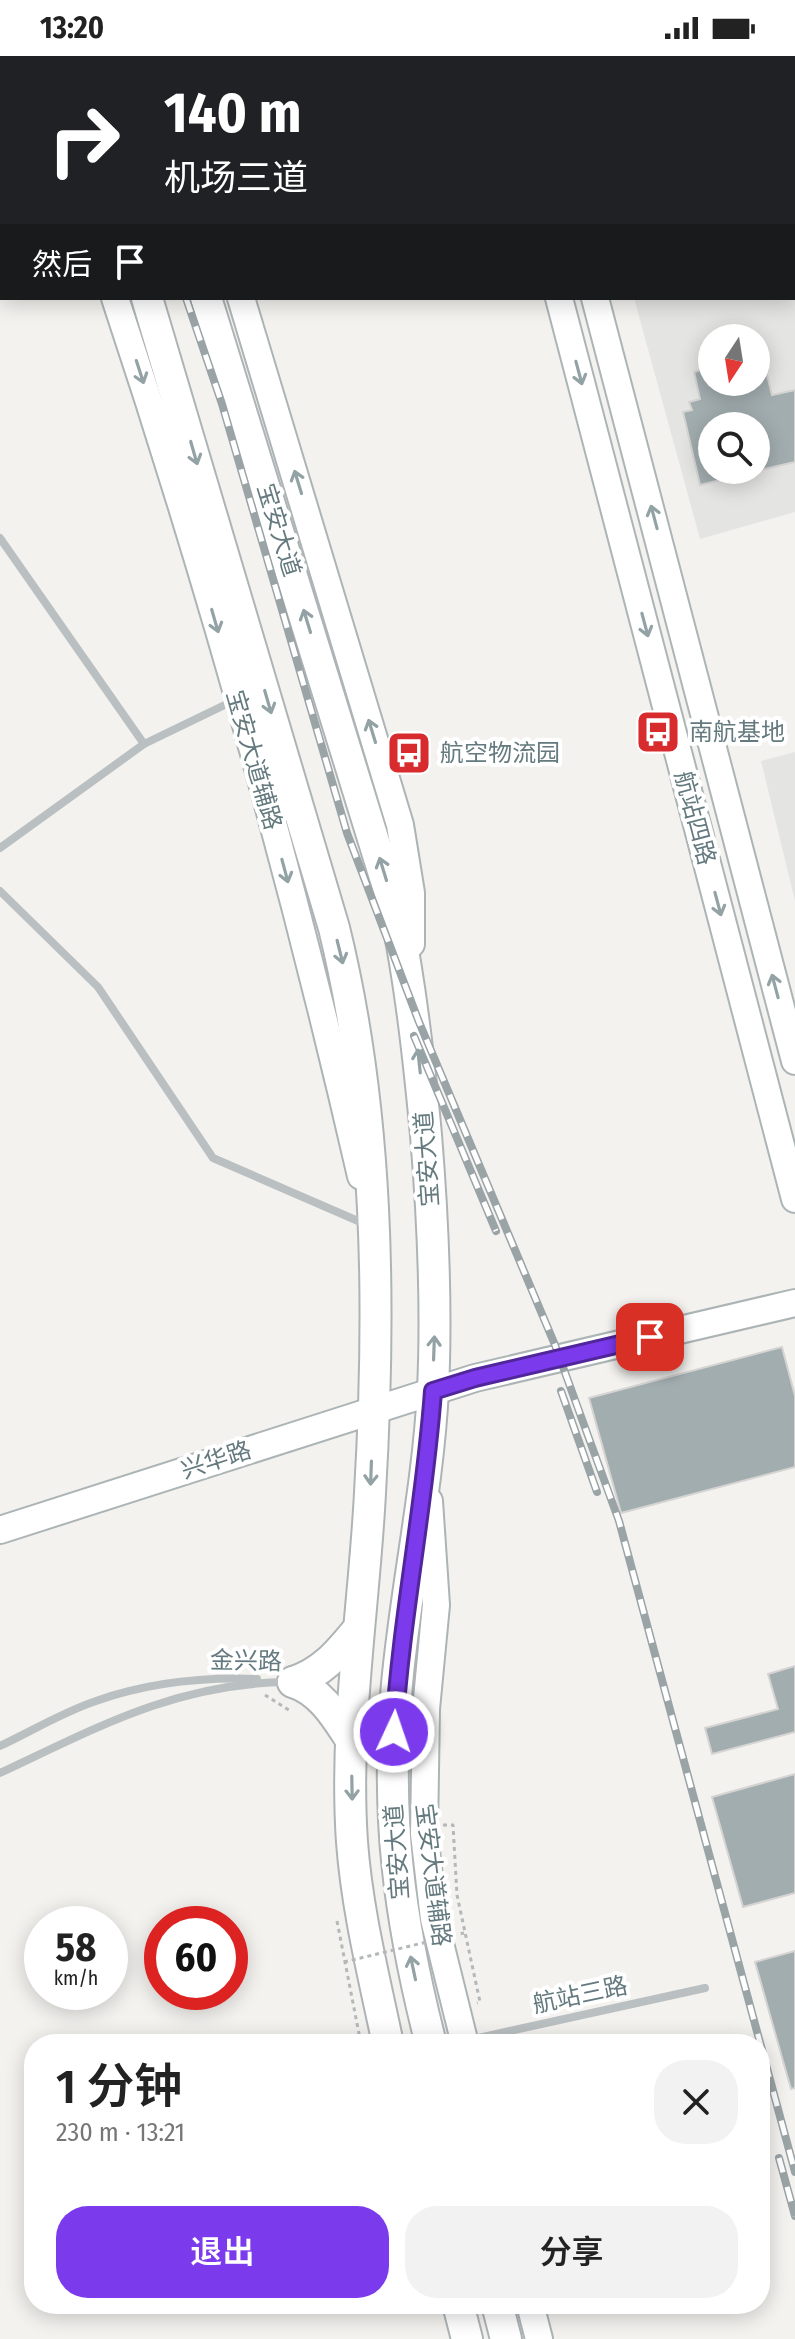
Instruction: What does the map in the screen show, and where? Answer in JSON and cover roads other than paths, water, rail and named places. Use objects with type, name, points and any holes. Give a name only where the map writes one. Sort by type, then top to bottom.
[{"type":"main road","name":"宝安大道","points":[[148,300],[325,898],[349,989],[360,1053],[373,1227],[375,1319],[370,1492],[351,1740],[352,1842],[362,1920],[386,2034]]},
{"type":"main road","name":"宝安大道","points":[[207,300],[396,913],[412,1000],[429,1172],[435,1321],[427,1464],[397,1684],[392,1803],[402,1913],[429,2034]]},
{"type":"main road","points":[[293,1697],[308,1678],[334,1659],[359,1628]]},
{"type":"main road","points":[[293,1697],[305,1686],[331,1709],[351,1740]]},
{"type":"main road","points":[[461,2314],[467,2339]]},
{"type":"main road","points":[[500,2314],[506,2339]]},
{"type":"street","name":"宝安大道辅路","points":[[116,300],[171,465],[237,699],[323,1011],[373,1227]]},
{"type":"street","points":[[242,300],[400,825],[411,893],[412,1000]]},
{"type":"street","name":"航站四路","points":[[560,300],[795,1199]]},
{"type":"street","name":"航站四路","points":[[596,300],[795,1061]]},
{"type":"street","points":[[0,538],[144,744]]},
{"type":"street","points":[[0,848],[144,744],[237,699]]},
{"type":"street","points":[[0,891],[98,987],[213,1158],[373,1227]]},
{"type":"street","name":"兴华路","points":[[0,1530],[475,1378],[795,1303]]},
{"type":"street","name":"宝安大道辅路","points":[[427,1464],[436,1605],[429,1656],[423,1750],[424,1834],[434,1919],[462,2034]]},
{"type":"street","name":"金兴路","points":[[0,1746],[94,1701],[150,1687],[221,1679],[293,1697]]},
{"type":"street","name":"金兴路","points":[[0,1773],[124,1715],[165,1700],[228,1686],[293,1697]]},
{"type":"street","name":"航站三路","points":[[500,2034],[705,1988]]},
{"type":"street","points":[[533,2314],[539,2339]]},
{"type":"railway","points":[[187,300],[222,404],[347,833],[419,1022],[555,1345],[619,1521],[758,2034]]},
{"type":"railway","points":[[414,1036],[496,1231]]},
{"type":"railway","points":[[561,1391],[597,1492]]},
{"type":"railway","points":[[770,2080],[795,2172]]},
{"type":"railway","points":[[779,2158],[795,2216]]},
{"type":"place","name":"南航基地","points":[[658,732]]},
{"type":"place","name":"航空物流园","points":[[409,753]]}]
